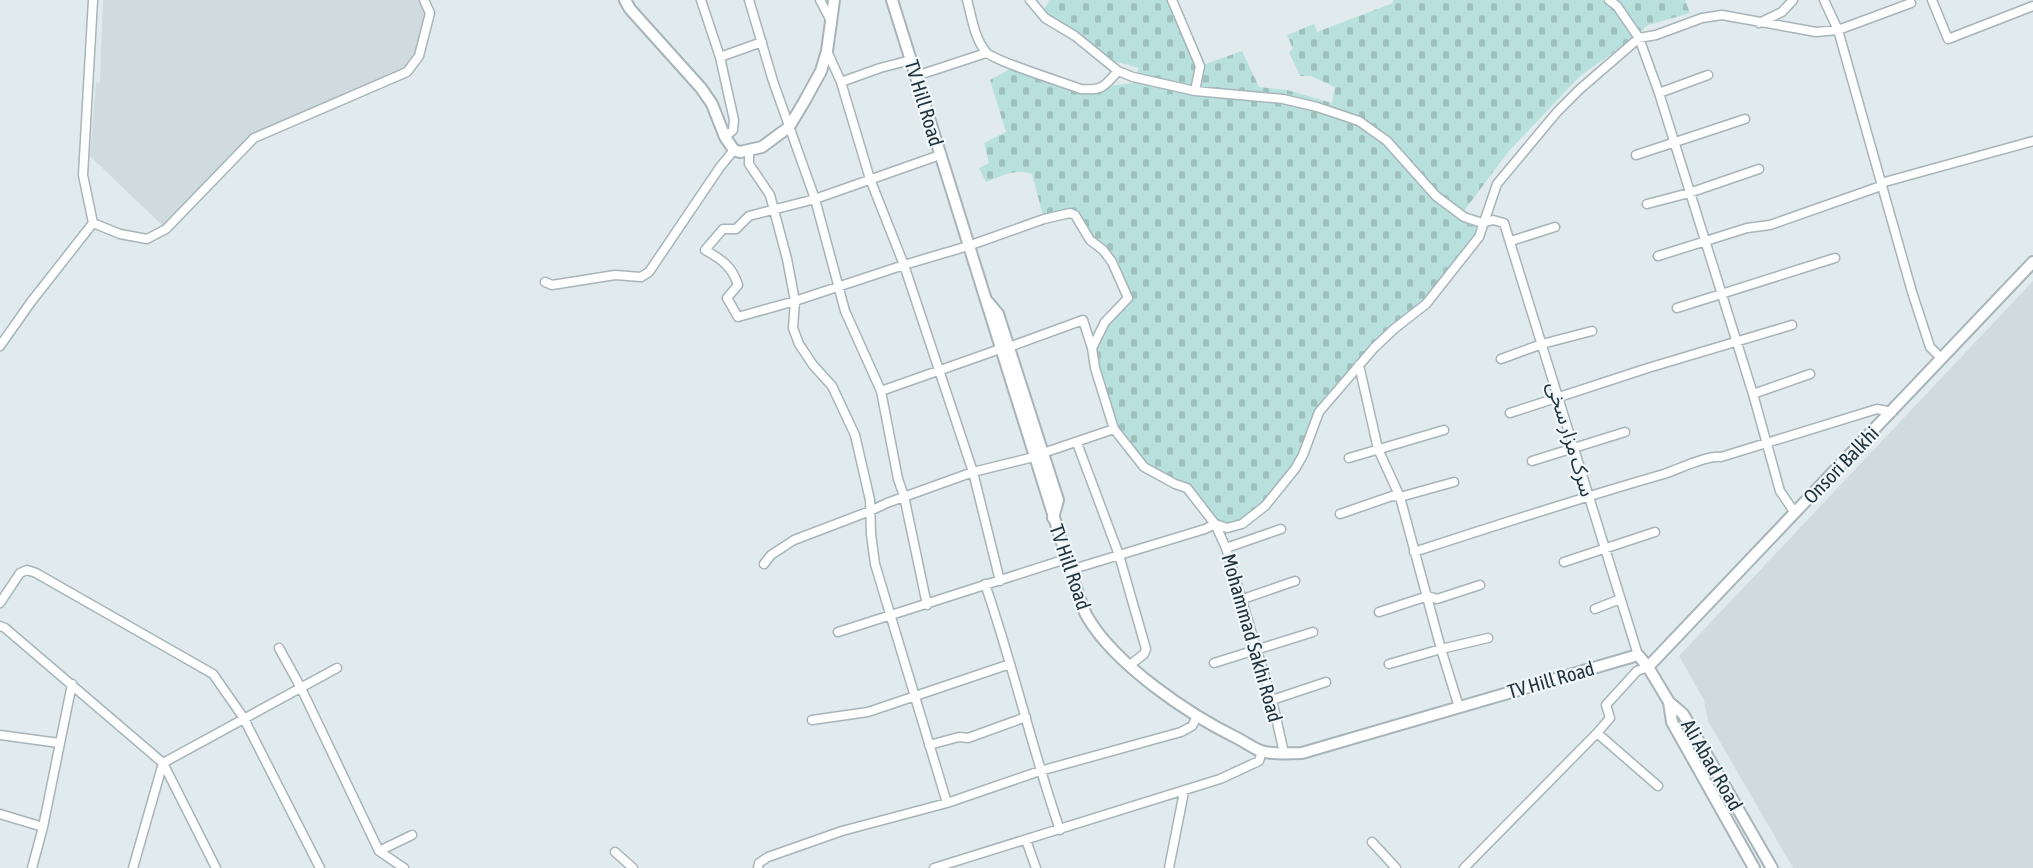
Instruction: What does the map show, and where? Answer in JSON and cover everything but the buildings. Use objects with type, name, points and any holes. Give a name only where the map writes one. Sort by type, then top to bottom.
[{"type":"street","points":[[0,346],[31,302],[93,223],[83,175],[93,0]]},
{"type":"street","points":[[93,223],[120,234],[147,239],[166,229],[254,138],[407,72],[419,56],[430,13],[424,0]]},
{"type":"street","points":[[625,0],[630,9],[701,88],[712,104],[725,138],[734,150],[749,152],[762,147],[789,127],[821,71],[827,51],[834,0]]},
{"type":"street","points":[[701,0],[720,57],[734,120],[733,130],[725,138]]},
{"type":"street","points":[[749,0],[773,81],[815,199],[845,311],[881,391],[898,479],[904,496],[927,604]]},
{"type":"street","points":[[820,0],[832,23]]},
{"type":"street","name":"TV Hill Road","points":[[892,0],[984,297],[998,314],[1004,348],[1038,455],[1058,500],[1053,518],[1068,565],[1087,617],[1130,665],[1170,699],[1197,717],[1263,751],[1302,753],[1638,655]]},
{"type":"street","points":[[967,0],[974,30],[987,53]]},
{"type":"street","points":[[1030,0],[1045,18],[1075,36],[1118,71],[1133,77],[1195,92],[1283,99],[1317,106],[1359,121],[1387,141],[1436,196],[1464,217],[1482,223]]},
{"type":"street","points":[[1173,0],[1200,66],[1195,92]]},
{"type":"street","points":[[1609,0],[1617,6],[1639,38],[1659,93],[1753,394],[1780,491],[1796,513]]},
{"type":"street","points":[[1759,23],[1782,12],[1793,0]]},
{"type":"street","points":[[1824,0],[1838,30],[1881,185],[1930,347],[1942,359]]},
{"type":"street","points":[[1932,0],[1948,39],[2033,6]]},
{"type":"street","points":[[838,632],[985,584],[1119,555],[1215,524],[1227,528],[1242,524],[1265,506],[1295,469],[1303,455],[1319,412],[1359,365],[1394,329],[1426,304],[1479,237],[1497,184],[1580,88],[1639,38],[1656,35],[1702,18],[1722,15],[1816,32],[1838,30],[1913,1]]},
{"type":"street","points":[[720,57],[762,42]]},
{"type":"street","points":[[827,51],[841,82],[870,179],[904,265],[973,472],[1000,581]]},
{"type":"street","points":[[916,76],[987,53],[1081,89],[1092,90],[1103,87],[1118,71]]},
{"type":"street","points":[[841,82],[911,60]]},
{"type":"street","points":[[1659,93],[1708,75]]},
{"type":"street","points":[[1636,155],[1745,119]]},
{"type":"street","points":[[1658,256],[1748,228],[1770,225],[1881,185],[2033,141]]},
{"type":"street","points":[[545,282],[552,285],[615,275],[640,277],[649,272],[734,150]]},
{"type":"street","points":[[749,152],[749,164],[770,195],[787,260],[795,301],[793,328],[799,344],[813,365],[832,386],[855,435],[870,500],[875,564],[947,803]]},
{"type":"street","points":[[940,154],[815,199],[748,216],[736,229],[723,229],[705,249],[725,261],[735,276],[738,285],[727,298],[738,317],[968,246],[1044,219],[1070,213],[1075,215],[1090,240],[1112,262],[1128,298],[1105,322],[1092,348]]},
{"type":"street","points":[[1647,204],[1759,170]]},
{"type":"street","name":"سرک مزار سخی","points":[[1482,223],[1493,220],[1504,223],[1638,655]]},
{"type":"street","points":[[1510,241],[1555,227]]},
{"type":"street","points":[[1677,308],[1835,258]]},
{"type":"street","name":"Onsori Balkhi","points":[[1648,667],[2033,262]]},
{"type":"street","points":[[764,564],[771,555],[794,540],[904,496],[973,472],[1077,443],[1114,429],[1083,320],[938,369],[881,391]]},
{"type":"street","points":[[1510,413],[1648,368],[1792,325]]},
{"type":"street","points":[[1501,359],[1542,344],[1592,331]]},
{"type":"street","points":[[1359,365],[1378,449],[1400,497],[1459,707]]},
{"type":"street","points":[[1753,394],[1810,374]]},
{"type":"street","points":[[1414,552],[1588,496],[1678,470],[1714,456],[1721,457],[1767,444],[1877,409],[1892,412]]},
{"type":"street","name":"Mohammad Sakhi Road","points":[[1114,429],[1144,467],[1187,488],[1215,524],[1226,548],[1257,650],[1272,700],[1284,753]]},
{"type":"street","points":[[1349,458],[1444,430]]},
{"type":"street","points":[[1532,461],[1625,432]]},
{"type":"street","points":[[1077,443],[1119,555],[1146,649],[1144,654],[1130,665]]},
{"type":"street","points":[[1340,514],[1392,496],[1400,497],[1454,483]]},
{"type":"street","points":[[1226,548],[1281,529]]},
{"type":"street","points":[[1564,562],[1655,532]]},
{"type":"street","points":[[0,603],[20,573],[27,570],[206,668],[219,682],[243,717],[320,868]]},
{"type":"street","points":[[1240,600],[1295,580]]},
{"type":"street","points":[[985,584],[1026,717],[1040,771],[1060,830]]},
{"type":"street","points":[[1379,612],[1428,596],[1437,599],[1480,585]]},
{"type":"street","points":[[1595,609],[1620,599]]},
{"type":"street","points":[[2,625],[163,763],[216,868]]},
{"type":"street","points":[[1214,663],[1313,632]]},
{"type":"street","points":[[1389,664],[1488,638]]},
{"type":"street","points":[[279,648],[301,688],[379,851],[404,868]]},
{"type":"street","points":[[1638,655],[1669,702]]},
{"type":"street","points":[[812,720],[868,712],[1010,664]]},
{"type":"street","points":[[1464,868],[1597,733],[1610,718],[1606,705],[1637,671],[1648,667]]},
{"type":"street","points":[[133,868],[163,763],[243,717],[337,668]]},
{"type":"street","points":[[1272,700],[1326,682]]},
{"type":"street","points":[[32,868],[43,827],[72,684]]},
{"type":"street","name":"Ali Abad Road","points":[[1669,702],[1683,714],[1767,866]]},
{"type":"street","name":"Ali Abad Road","points":[[1669,702],[1672,722],[1754,868]]},
{"type":"street","points":[[929,745],[959,737],[968,738],[1026,717]]},
{"type":"street","points":[[758,868],[759,863],[768,856],[842,831],[947,803],[1040,771],[1180,732],[1192,726],[1197,717]]},
{"type":"street","points":[[1597,733],[1658,786]]},
{"type":"street","points":[[0,735],[59,743]]},
{"type":"street","points":[[934,868],[1184,792],[1260,761],[1263,751]]},
{"type":"street","points":[[1169,868],[1184,792]]},
{"type":"street","points":[[0,814],[43,827]]},
{"type":"street","points":[[379,851],[412,835]]},
{"type":"street","points":[[1026,840],[1036,868]]},
{"type":"street","points":[[1372,842],[1396,868]]},
{"type":"street","points":[[615,852],[633,868]]},
{"type":"shaded area","points":[[103,0],[424,0],[430,13],[419,56],[407,72],[254,138],[166,229],[90,156],[96,83],[100,82]]},
{"type":"shaded area","points":[[2033,281],[2033,868],[1793,868],[1708,721],[1704,700],[1679,656]]},
{"type":"green space","points":[[1049,0],[1172,0],[1200,66],[1242,51],[1259,87],[1287,90],[1332,103],[1335,87],[1311,76],[1300,76],[1289,52],[1293,49],[1287,35],[1314,24],[1317,32],[1393,3],[1393,0],[1602,0],[1608,4],[1612,0],[1685,0],[1690,13],[1648,25],[1638,35],[1580,76],[1508,152],[1458,219],[1470,225],[1482,223],[1479,237],[1426,304],[1394,329],[1319,412],[1303,455],[1265,506],[1242,524],[1215,524],[1187,488],[1144,467],[1114,429],[1095,368],[1095,340],[1128,298],[1112,262],[1075,215],[1044,219],[1032,174],[1014,172],[986,182],[979,168],[989,163],[984,143],[1006,132],[990,80],[1012,68],[1074,90],[1133,83],[1139,68],[1101,60],[1041,16]]}]
